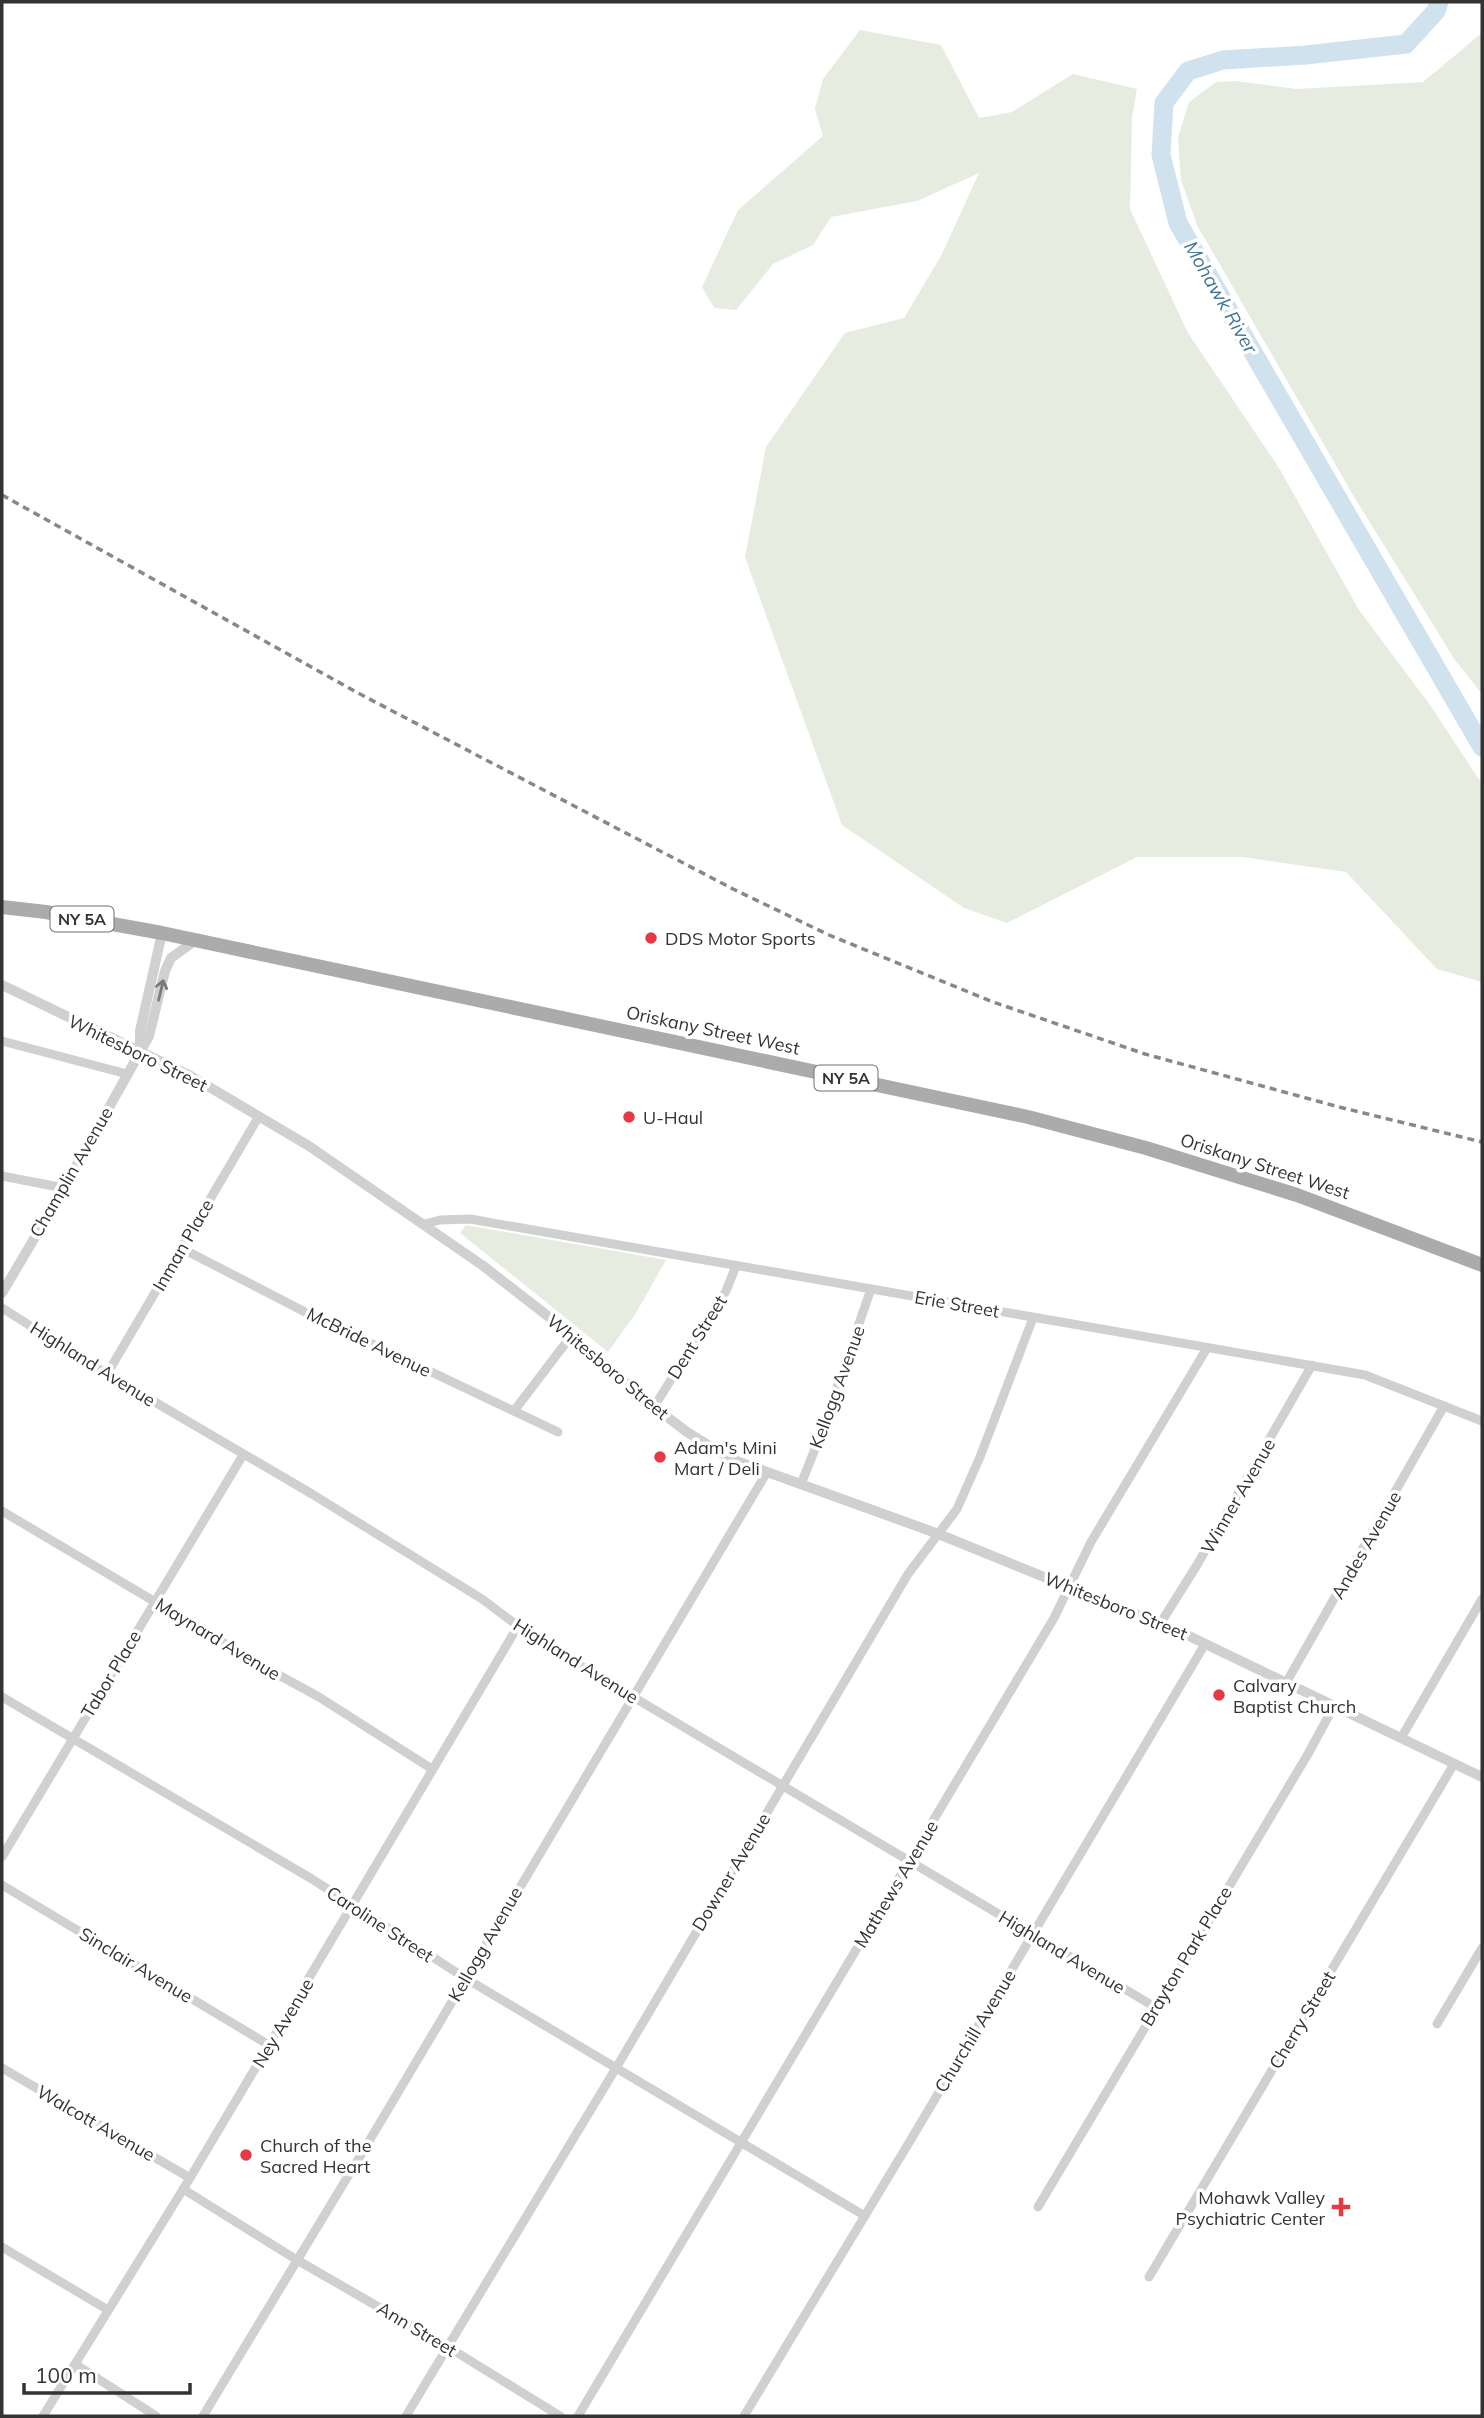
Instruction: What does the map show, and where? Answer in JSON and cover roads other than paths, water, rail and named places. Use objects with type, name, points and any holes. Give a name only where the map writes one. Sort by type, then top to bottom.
[{"type":"main road","name":"Oriskany Street West","points":[[2,907],[46,912],[162,933],[1028,1116],[1146,1148],[1297,1195],[1482,1265]]},
{"type":"street","name":"Champlin Avenue","points":[[140,1051],[140,1031],[162,933]]},
{"type":"street","name":"Champlin Avenue","points":[[2,1293],[149,1036],[171,958],[196,940]]},
{"type":"street","name":"Whitesboro Street","points":[[2,985],[34,1003],[188,1075],[309,1146],[482,1265],[654,1407],[731,1459],[936,1533],[1160,1624],[1482,1777]]},
{"type":"street","points":[[2,1041],[127,1074]]},
{"type":"street","name":"Inman Place","points":[[107,1374],[259,1116]]},
{"type":"street","points":[[2,1176],[64,1188]]},
{"type":"street","name":"Erie Street","points":[[425,1224],[440,1220],[470,1219],[1312,1365],[1365,1375],[1482,1421]]},
{"type":"street","name":"McBride Avenue","points":[[181,1248],[309,1314],[558,1432]]},
{"type":"street","name":"Dent Street","points":[[654,1407],[726,1292],[736,1266]]},
{"type":"street","name":"Kellogg Avenue","points":[[801,1484],[871,1289]]},
{"type":"street","name":"Highland Avenue","points":[[2,1308],[107,1374],[312,1494],[633,1698],[1155,2007]]},
{"type":"street","name":"Downer Avenue","points":[[406,2416],[616,2068],[908,1574],[936,1533],[957,1509],[980,1457],[1033,1318]]},
{"type":"street","points":[[514,1411],[571,1336]]},
{"type":"street","name":"Mathews Avenue","points":[[578,2416],[1055,1618],[1091,1542],[1207,1348]]},
{"type":"street","name":"Winner Avenue","points":[[1160,1624],[1312,1365]]},
{"type":"street","name":"Andes Avenue","points":[[1286,1683],[1444,1406]]},
{"type":"street","name":"Tabor Place","points":[[2,1857],[243,1455]]},
{"type":"street","name":"Kellogg Avenue","points":[[203,2416],[767,1472]]},
{"type":"street","name":"Maynard Avenue","points":[[2,1511],[319,1697],[432,1769]]},
{"type":"street","points":[[1401,1738],[1482,1599]]},
{"type":"street","name":"Ney Avenue","points":[[43,2416],[270,2045],[518,1626]]},
{"type":"street","name":"Churchill Avenue","points":[[744,2416],[1205,1644]]},
{"type":"street","name":"Caroline Street","points":[[2,1697],[312,1879],[465,1978],[865,2216]]},
{"type":"street","name":"Brayton Park Place","points":[[1038,2207],[1334,1706]]},
{"type":"street","name":"Cherry Street","points":[[1149,2277],[1454,1764]]},
{"type":"street","name":"Sinclair Avenue","points":[[2,1885],[270,2045]]},
{"type":"street","points":[[1437,2024],[1482,1948]]},
{"type":"street","name":"Walcott Avenue","points":[[2,2068],[190,2178]]},
{"type":"street","name":"Ann Street","points":[[183,2189],[560,2416]]},
{"type":"street","points":[[2,2247],[108,2310]]},
{"type":"street","points":[[75,2364],[156,2416]]},
{"type":"waterway","name":"Mohawk River","points":[[1439,2],[1436,11],[1406,44],[1306,55],[1223,60],[1188,71],[1164,103],[1161,155],[1178,223],[1482,747]]},
{"type":"railway","points":[[2,495],[358,693],[733,889],[829,935],[993,1002],[1145,1054],[1339,1107],[1482,1142]]},
{"type":"place","name":"DDS Motor Sports","points":[[651,938]]},
{"type":"place","name":"U-Haul","points":[[629,1117]]},
{"type":"place","name":"Adam's Mini Mart / Deli","points":[[660,1457]]},
{"type":"place","name":"Calvary Baptist Church","points":[[1219,1695]]},
{"type":"place","name":"Church of the Sacred Heart","points":[[246,2155]]},
{"type":"place","name":"Mohawk Valley Psychiatric Center","points":[[1341,2207]]}]
